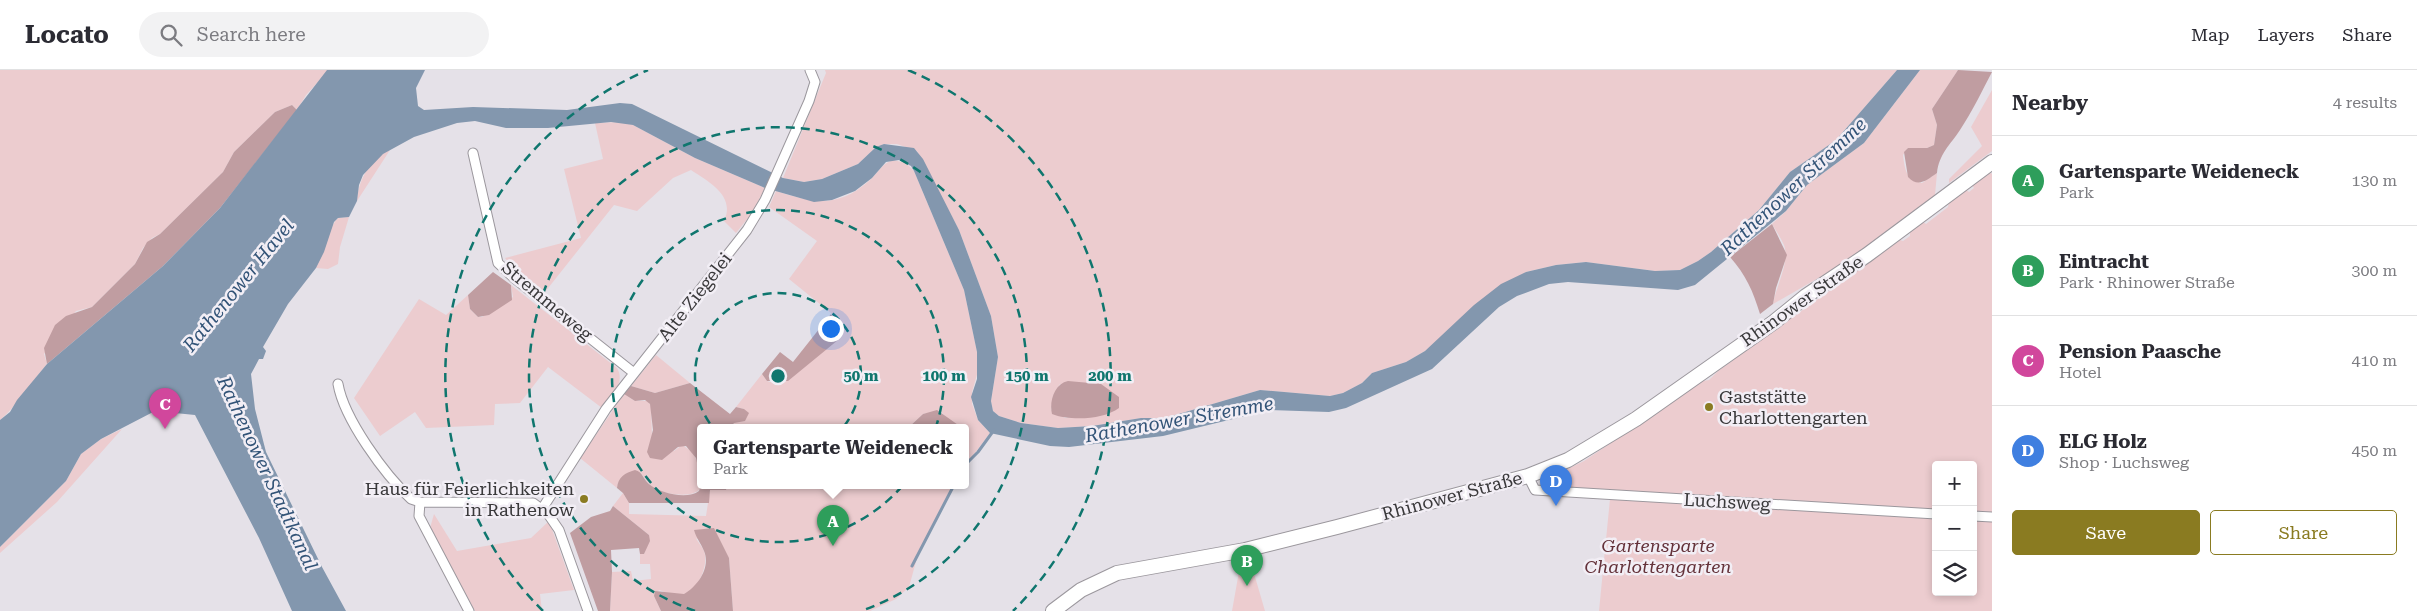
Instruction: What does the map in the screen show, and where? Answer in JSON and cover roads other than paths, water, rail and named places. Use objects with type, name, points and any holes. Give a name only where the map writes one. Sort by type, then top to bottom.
[{"type":"main road","name":"Rhinower Straße","points":[[1053,611],[1081,590],[1117,573],[1246,550],[1528,476],[1588,449],[1636,419],[1992,162]]},
{"type":"street","name":"Alte Ziegelei","points":[[542,509],[606,409],[747,230],[779,169],[811,94],[815,82],[810,70]]},
{"type":"street","name":"Stremmeweg","points":[[473,153],[498,263],[514,278],[634,373]]},
{"type":"street","points":[[338,384],[343,404],[366,442],[411,499],[420,502],[524,502],[533,503],[548,514],[558,530],[588,611]]},
{"type":"street","name":"Luchsweg","points":[[1528,476],[1535,490],[1932,514]]},
{"type":"street","points":[[420,502],[419,516],[469,611]]},
{"type":"street","points":[[1977,516],[1992,517]]},
{"type":"water","points":[[327,70],[425,70],[416,88],[418,106],[424,110],[473,107],[567,110],[620,103],[632,104],[783,178],[804,182],[822,179],[858,164],[876,147],[884,144],[914,148],[923,159],[959,230],[991,316],[998,357],[991,401],[993,411],[999,416],[1021,423],[1058,428],[1092,426],[1141,418],[1165,418],[1260,390],[1330,396],[1343,393],[1362,383],[1372,373],[1406,362],[1425,351],[1474,305],[1501,284],[1526,272],[1556,265],[1586,262],[1655,271],[1680,270],[1711,252],[1759,210],[1790,172],[1836,140],[1897,70],[1920,70],[1864,143],[1807,185],[1786,211],[1695,285],[1678,290],[1568,282],[1549,284],[1517,296],[1499,307],[1432,369],[1346,408],[1329,412],[1270,410],[1163,436],[1069,447],[1050,446],[990,433],[978,420],[971,397],[977,379],[977,352],[964,290],[911,166],[899,160],[886,162],[872,178],[855,191],[832,200],[814,202],[765,188],[695,158],[633,125],[611,122],[548,128],[506,128],[475,121],[457,123],[414,137],[383,154],[363,175],[359,185],[357,201],[349,217],[338,218],[334,222],[324,252],[316,268],[288,304],[263,347],[266,351],[263,359],[259,359],[251,374],[255,409],[266,452],[322,567],[346,611],[292,611],[259,538],[195,415],[155,411],[101,439],[81,454],[66,481],[0,547],[0,420],[10,412],[17,400],[47,364],[163,266],[220,208]]},
{"type":"waterway","points":[[969,461],[994,430]]},
{"type":"waterway","points":[[912,566],[952,489]]},
{"type":"place","name":"Gaststätte Charlottengarten","points":[[1709,407]]},
{"type":"place","name":"Pension Paasche","points":[[165,429]]},
{"type":"place","name":"Haus für Feierlichkeiten in Rathenow","points":[[584,499]]},
{"type":"place","name":"ELG Holz","points":[[1556,506]]},
{"type":"place","name":"Gartensparte Weideneck","points":[[833,546]]},
{"type":"place","name":"Eintracht","points":[[1247,586]]},
{"type":"water label","name":"Rathenower Stremme","points":[[1793,186]]},
{"type":"water label","name":"Rathenower Havel","points":[[238,285]]},
{"type":"water label","name":"Rathenower Stremme","points":[[1179,419]]},
{"type":"water label","name":"Rathenower Stadtkanal","points":[[268,473]]},
{"type":"park label","name":"Gartensparte Charlottengarten","points":[[1658,556]]}]
